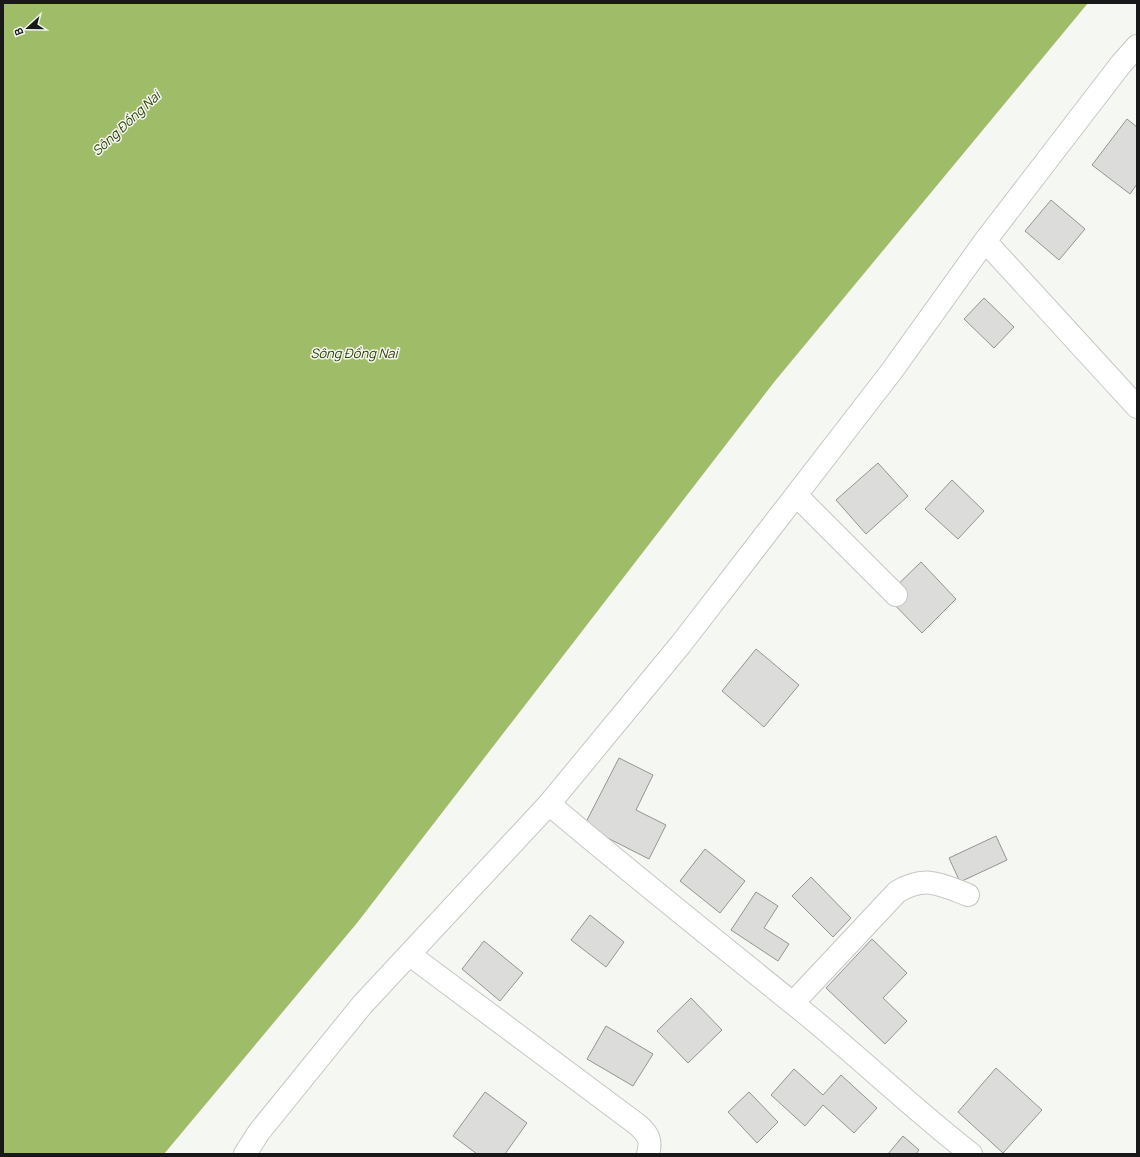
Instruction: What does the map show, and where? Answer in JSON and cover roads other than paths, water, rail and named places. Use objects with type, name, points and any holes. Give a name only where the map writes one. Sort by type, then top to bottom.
[{"type":"street","points":[[245,1154],[260,1132],[362,1005],[549,804],[681,644],[891,372],[985,241],[1121,64],[1137,48]]},
{"type":"street","points":[[985,241],[1137,407]]},
{"type":"street","points":[[796,495],[896,595]]},
{"type":"street","points":[[549,804],[645,885],[793,1004],[928,1120],[971,1154]]},
{"type":"street","points":[[793,1004],[898,892],[910,885],[921,882],[937,883],[968,894]]},
{"type":"street","points":[[410,955],[638,1124],[649,1135],[650,1145],[648,1154]]},
{"type":"water","name":"Sông Đồng Nai","points":[[3,3],[1088,3],[775,381],[357,923],[164,1154],[3,1154]]}]
